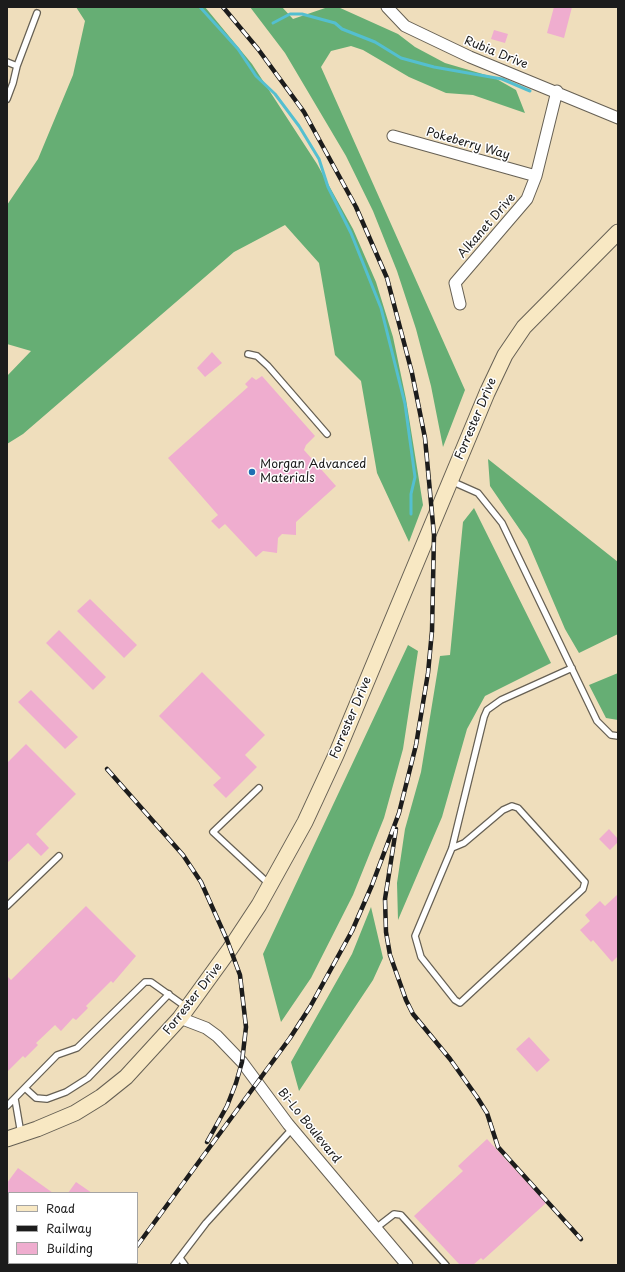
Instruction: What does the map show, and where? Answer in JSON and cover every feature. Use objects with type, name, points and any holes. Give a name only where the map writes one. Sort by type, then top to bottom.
[{"type":"street","name":"Rubia Drive","points":[[387,7],[405,26],[470,57],[557,91],[618,118]]},
{"type":"street","name":"Alkanet Drive","points":[[460,304],[455,283],[527,199],[536,176],[557,91]]},
{"type":"street","name":"Rubia Drive","points":[[603,111],[618,112]]},
{"type":"street","name":"Pokeberry Way","points":[[393,136],[536,176]]},
{"type":"street","name":"Forrester Drive","points":[[14,1136],[62,1119],[101,1097],[141,1062],[184,1013],[230,949],[270,886],[305,822],[336,755],[487,393],[510,347],[524,327],[618,232]]},
{"type":"street","name":"Bi-Lo Boulevard","points":[[184,1013],[224,1042],[249,1071],[292,1129],[407,1265]]},
{"type":"lane","points":[[7,99],[17,66],[37,13]]},
{"type":"lane","points":[[7,62],[17,66]]},
{"type":"lane","points":[[248,354],[257,356],[268,366],[327,434]]},
{"type":"lane","points":[[450,481],[478,493],[502,523],[597,721],[611,735],[618,736]]},
{"type":"lane","points":[[452,848],[464,842],[503,810],[512,806],[518,808],[586,882],[583,889],[460,1003],[455,1000],[421,957],[415,936],[452,848],[486,710],[501,700],[572,668]]},
{"type":"lane","points":[[259,788],[213,832],[270,886]]},
{"type":"lane","points":[[7,906],[59,856]]},
{"type":"lane","points":[[7,1106],[57,1055],[77,1048],[141,984],[151,982],[169,994],[184,1013]]},
{"type":"lane","points":[[25,1088],[36,1098],[47,1099],[66,1092],[88,1078],[169,994]]},
{"type":"lane","points":[[14,1136],[15,1099]]},
{"type":"lane","points":[[174,1265],[206,1222],[292,1129]]},
{"type":"lane","points":[[376,1228],[394,1214],[401,1215],[446,1265]]},
{"type":"lane","points":[[180,1258],[185,1265]]},
{"type":"green space","points":[[76,7],[205,7],[252,64],[317,164],[353,229],[376,282],[393,337],[406,399],[423,505],[409,542],[377,473],[361,381],[335,355],[319,263],[285,225],[234,252],[23,434],[7,444],[7,376],[31,351],[7,344],[7,205],[38,159],[73,75],[85,21]]},
{"type":"green space","points":[[250,7],[282,7],[293,19],[328,7],[338,7],[398,34],[415,47],[445,63],[493,77],[516,90],[525,113],[473,95],[446,93],[409,77],[363,50],[351,46],[331,51],[321,67],[465,390],[443,447],[431,386],[416,329],[397,271],[373,211],[346,156],[285,53]]},
{"type":"green space","points":[[488,459],[618,562],[618,634],[579,653],[565,629],[527,540],[490,486]]},
{"type":"green space","points":[[474,508],[551,663],[485,696],[467,729],[442,817],[398,920],[397,883],[405,829],[421,772],[440,656],[450,655],[463,522]]},
{"type":"green space","points":[[408,645],[418,651],[403,749],[384,818],[353,895],[311,978],[281,1022],[263,954]]},
{"type":"green space","points":[[618,673],[618,720],[606,718],[589,685]]},
{"type":"green space","points":[[371,907],[383,958],[373,980],[299,1091],[291,1062],[352,954]]},
{"type":"building","points":[[554,7],[572,7],[564,38],[547,33]]},
{"type":"building","points":[[494,30],[508,34],[505,43],[491,39]]},
{"type":"building","points":[[212,352],[222,363],[205,377],[197,368]]},
{"type":"building","name":"Morgan Advanced Materials","points":[[262,376],[315,436],[306,445],[304,450],[336,486],[296,522],[296,535],[282,534],[278,538],[277,553],[263,551],[256,557],[225,524],[219,529],[211,521],[218,515],[168,458],[248,387],[245,384],[252,377],[256,380]]},
{"type":"building","points":[[90,599],[137,645],[124,658],[77,611]]},
{"type":"building","points":[[59,630],[106,677],[93,690],[46,643]]},
{"type":"building","points":[[202,672],[265,735],[245,755],[257,767],[226,798],[213,785],[221,778],[159,716]]},
{"type":"building","points":[[31,690],[78,737],[65,749],[18,702]]},
{"type":"building","points":[[26,744],[76,794],[36,834],[49,848],[41,856],[28,843],[7,863],[7,763]]},
{"type":"building","points":[[609,829],[618,839],[618,842],[610,850],[599,839]]},
{"type":"building","points":[[618,894],[618,956],[612,962],[593,940],[591,942],[580,930],[590,921],[585,915],[600,901],[605,906]]},
{"type":"building","points":[[86,906],[136,956],[113,983],[111,981],[86,1006],[88,1008],[76,1020],[73,1018],[61,1031],[55,1025],[36,1043],[38,1045],[25,1058],[23,1056],[7,1072],[7,976],[11,980]]},
{"type":"building","points":[[529,1037],[550,1060],[537,1072],[516,1049]]},
{"type":"building","points":[[487,1139],[546,1203],[483,1260],[481,1258],[473,1265],[460,1265],[414,1216],[463,1171],[458,1166]]},
{"type":"building","points":[[18,1168],[52,1192],[7,1193],[7,1183]]},
{"type":"building","points":[[76,1182],[91,1192],[69,1192]]},
{"type":"waterway","points":[[200,7],[238,49],[256,76],[275,94],[299,126],[319,159],[328,187],[351,233],[381,308],[405,404],[415,477],[411,494],[411,514]]},
{"type":"waterway","points":[[273,23],[290,14],[302,14],[335,23],[342,29],[375,42],[401,58],[434,67],[502,79],[530,91]]},
{"type":"railway","points":[[138,1245],[290,1038],[310,1007],[352,931],[372,885],[399,813],[416,745],[428,673],[432,631],[434,535],[425,438],[412,373],[387,278],[356,207],[304,112],[258,49],[223,7]]},
{"type":"railway","points":[[107,769],[183,855],[201,882],[227,940],[240,975],[246,1027],[242,1062],[227,1106],[207,1142]]},
{"type":"railway","points":[[396,829],[385,899],[386,932],[390,955],[406,1000],[413,1014],[450,1059],[477,1097],[487,1113],[498,1147],[581,1239]]},
{"type":"place","name":"Morgan Advanced Materials","points":[[252,472]]}]
